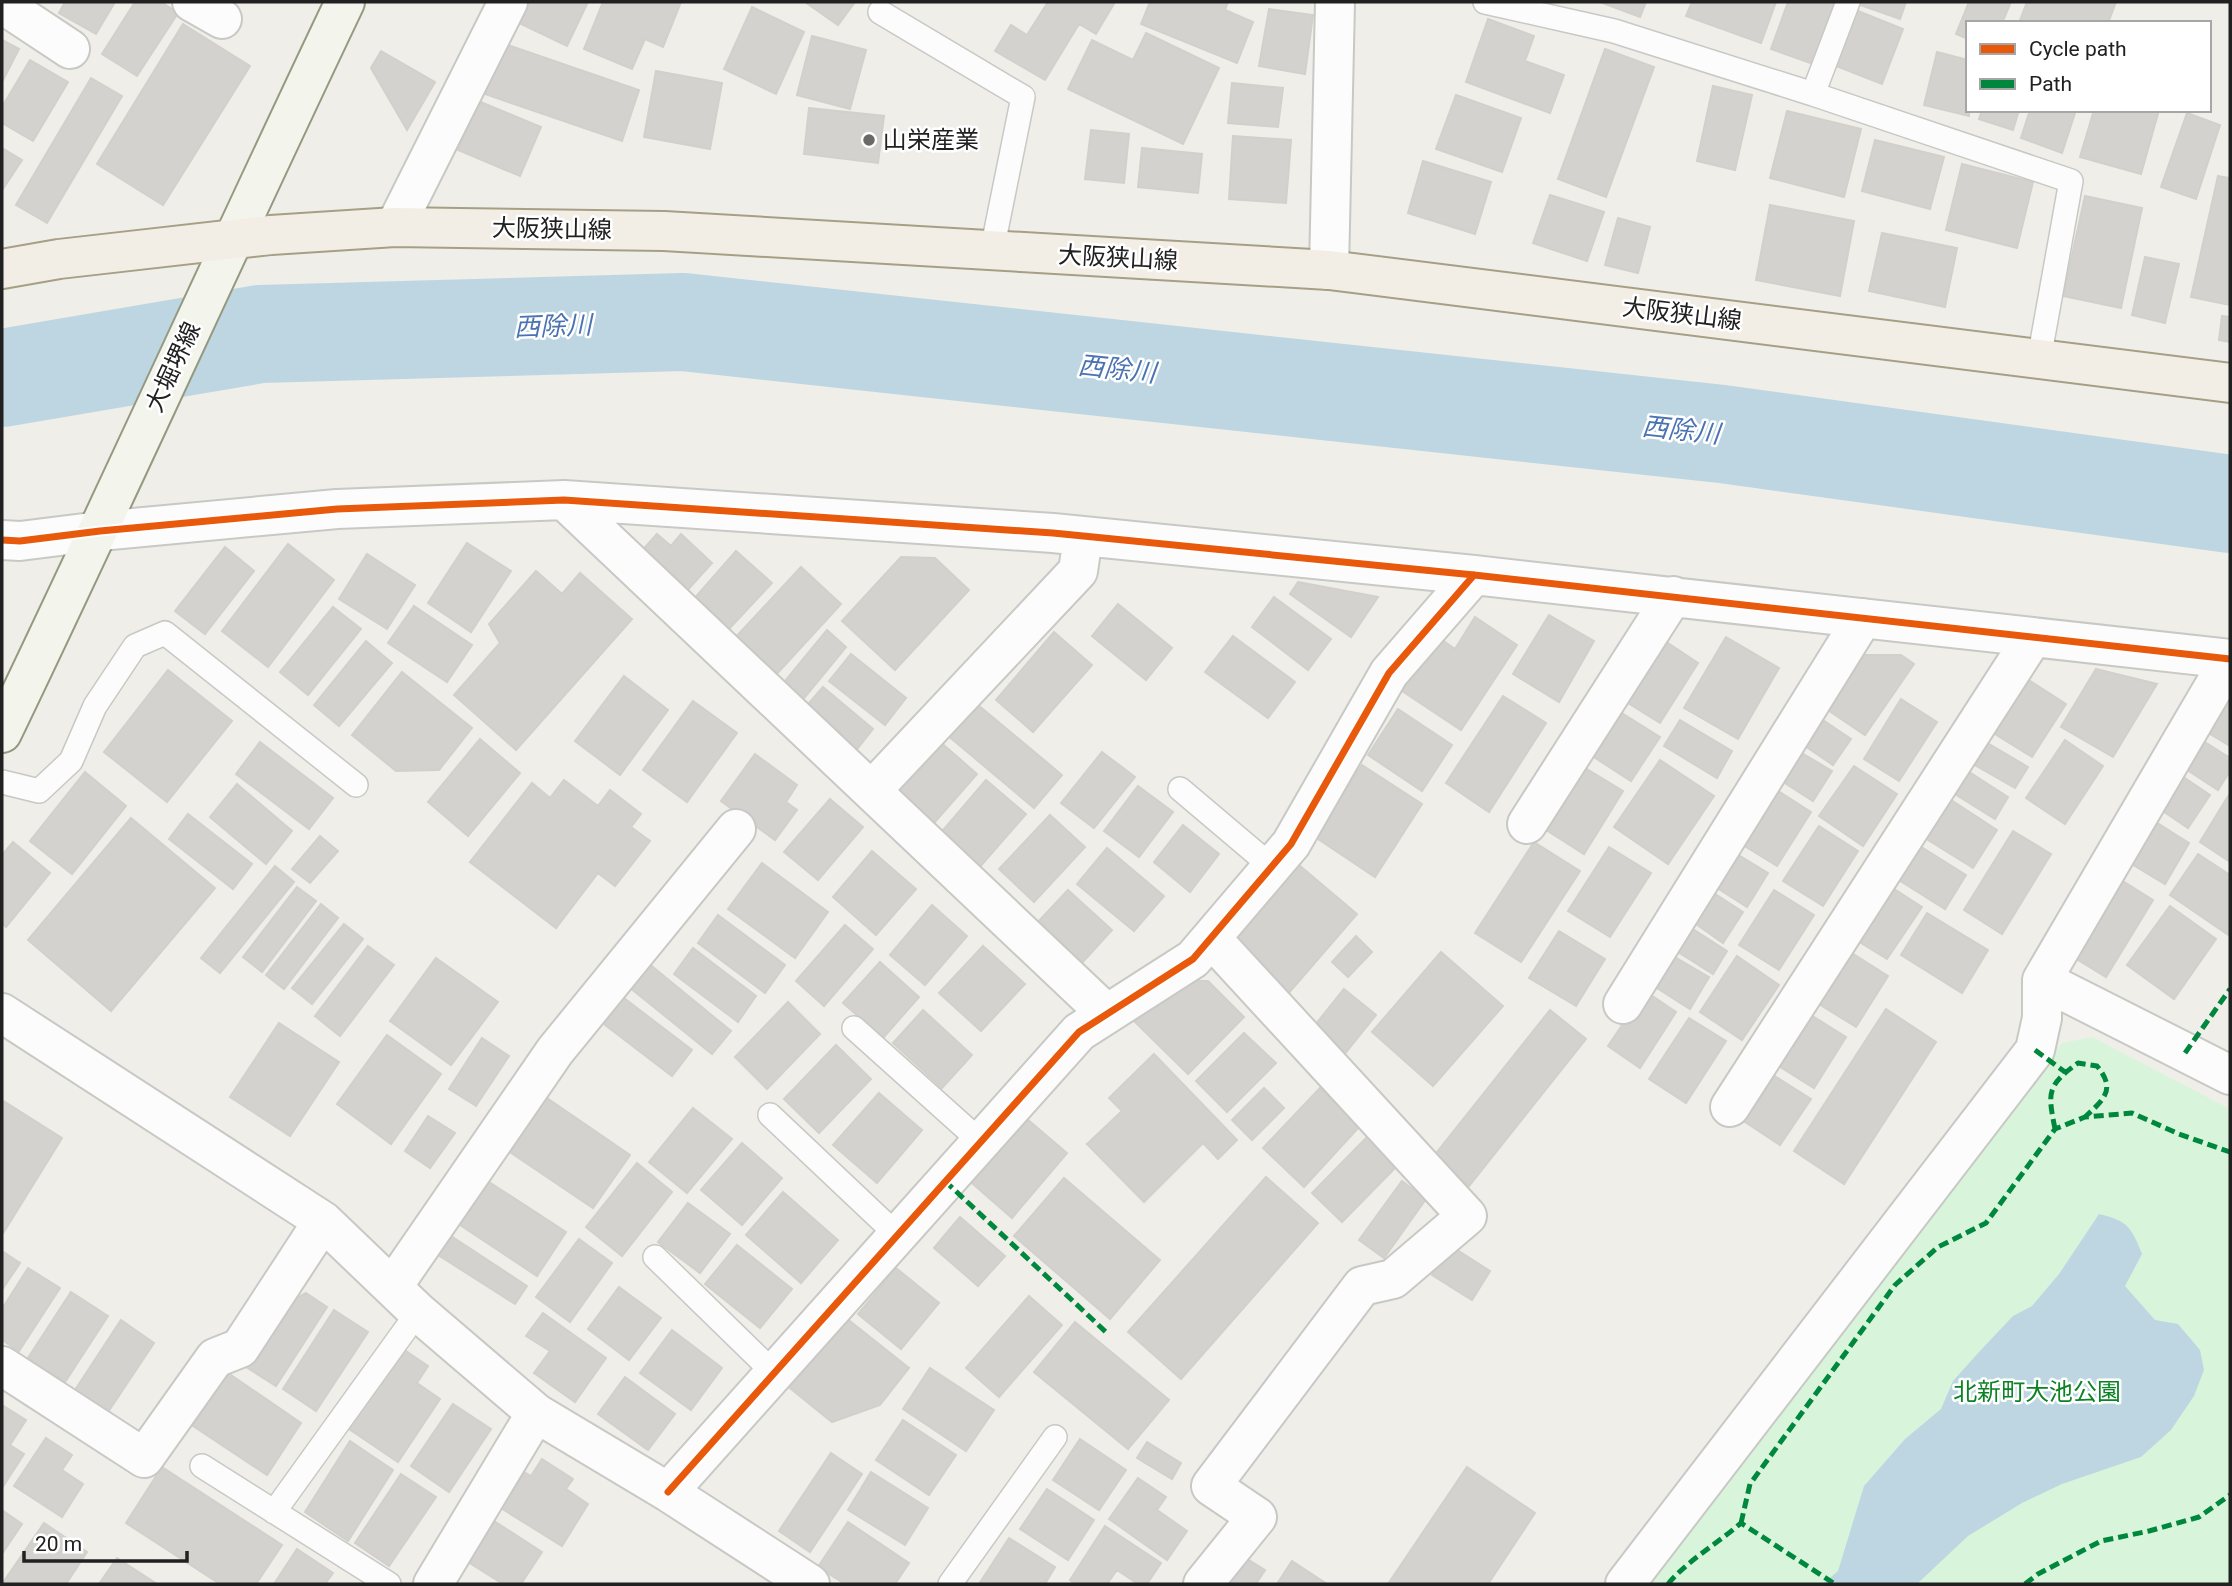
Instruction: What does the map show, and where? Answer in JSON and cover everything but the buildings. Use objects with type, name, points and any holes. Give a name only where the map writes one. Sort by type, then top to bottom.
[{"type":"main road","name":"大堀堺線","points":[[2,733],[100,531],[231,240],[345,2]]},
{"type":"main road","name":"大阪狭山線","points":[[2,269],[59,259],[231,240],[395,227],[664,231],[1329,270],[2230,383]]},
{"type":"street","points":[[395,227],[508,2]]},
{"type":"street","points":[[1329,270],[1335,2]]},
{"type":"street","points":[[2,4],[71,49]]},
{"type":"street","points":[[564,500],[1107,1014]]},
{"type":"street","points":[[2,540],[20,541],[338,509],[564,500],[1083,537],[1673,596],[2230,659],[2042,980],[2042,1018],[2035,1050],[1625,1584]]},
{"type":"street","points":[[872,790],[1078,571],[1083,537]]},
{"type":"street","points":[[668,1492],[1079,1032],[1193,959],[1291,844],[1389,673],[1474,575]]},
{"type":"street","points":[[1527,824],[1673,596]]},
{"type":"street","points":[[1623,1004],[1863,618]]},
{"type":"street","points":[[1730,1107],[2033,637]]},
{"type":"street","points":[[406,1299],[555,1051],[736,829]]},
{"type":"street","points":[[1203,1584],[1257,1517],[1211,1486],[1362,1286],[1393,1279],[1467,1216],[1211,938]]},
{"type":"street","points":[[2042,980],[2230,1075]]},
{"type":"street","points":[[2,1013],[323,1221],[406,1299],[536,1413],[668,1492],[810,1584]]},
{"type":"street","points":[[2,1366],[144,1458],[215,1358],[240,1348],[323,1221]]},
{"type":"street","points":[[433,1584],[536,1413]]},
{"type":"lane","points":[[1485,2],[1614,31],[2071,181],[2039,359]]},
{"type":"lane","points":[[1812,94],[1848,2]]},
{"type":"lane","points":[[880,12],[1023,97],[992,250]]},
{"type":"lane","points":[[2,782],[39,791],[71,761],[95,706],[135,646],[165,634],[356,785]]},
{"type":"lane","points":[[1180,789],[1271,866]]},
{"type":"lane","points":[[854,1028],[981,1142]]},
{"type":"lane","points":[[770,1115],[897,1235]]},
{"type":"lane","points":[[655,1257],[774,1373]]},
{"type":"lane","points":[[275,1512],[406,1299]]},
{"type":"lane","points":[[950,1584],[1055,1437]]},
{"type":"lane","points":[[202,1466],[389,1584]]},
{"type":"green space","name":"北新町大池公園","points":[[2092,1037],[2230,1109],[2230,1584],[1644,1584],[2062,1043]]},
{"type":"water","points":[[2099,1214],[2116,1219],[2127,1226],[2142,1254],[2125,1286],[2155,1320],[2178,1324],[2200,1350],[2204,1370],[2194,1396],[2171,1430],[2141,1457],[2062,1484],[2022,1503],[1968,1536],[1917,1584],[1823,1584],[1838,1571],[1864,1486],[1905,1439],[1941,1409],[1953,1381],[1979,1352],[2013,1316],[2032,1306],[2059,1274]]},
{"type":"waterway","name":"西除川","points":[[2,378],[260,334],[683,322],[1722,434],[2230,504]]},
{"type":"marked path","points":[[2185,1053],[2230,989]]},
{"type":"marked path","points":[[2035,1050],[2065,1072]]},
{"type":"marked path","points":[[2055,1129],[2051,1107],[2052,1091],[2060,1078],[2078,1063],[2097,1066],[2103,1074],[2107,1088],[2102,1100],[2085,1117]]},
{"type":"marked path","points":[[1741,1523],[1750,1484],[1895,1285],[1938,1247],[1986,1223],[2055,1129],[2085,1117],[2132,1113],[2179,1134],[2230,1152]]},
{"type":"marked path","points":[[945,1181],[1108,1334]]},
{"type":"marked path","points":[[2025,1584],[2038,1574],[2101,1541],[2199,1517],[2230,1495]]},
{"type":"marked path","points":[[1668,1584],[1741,1523],[1835,1584]]},
{"type":"cycle path","points":[[2,540],[20,541],[337,509],[564,500],[1053,533],[1474,575],[2230,659]]},
{"type":"cycle path","points":[[668,1492],[1079,1032],[1193,959],[1291,844],[1389,673],[1474,575]]},
{"type":"place","name":"山栄産業","points":[[869,140]]}]
